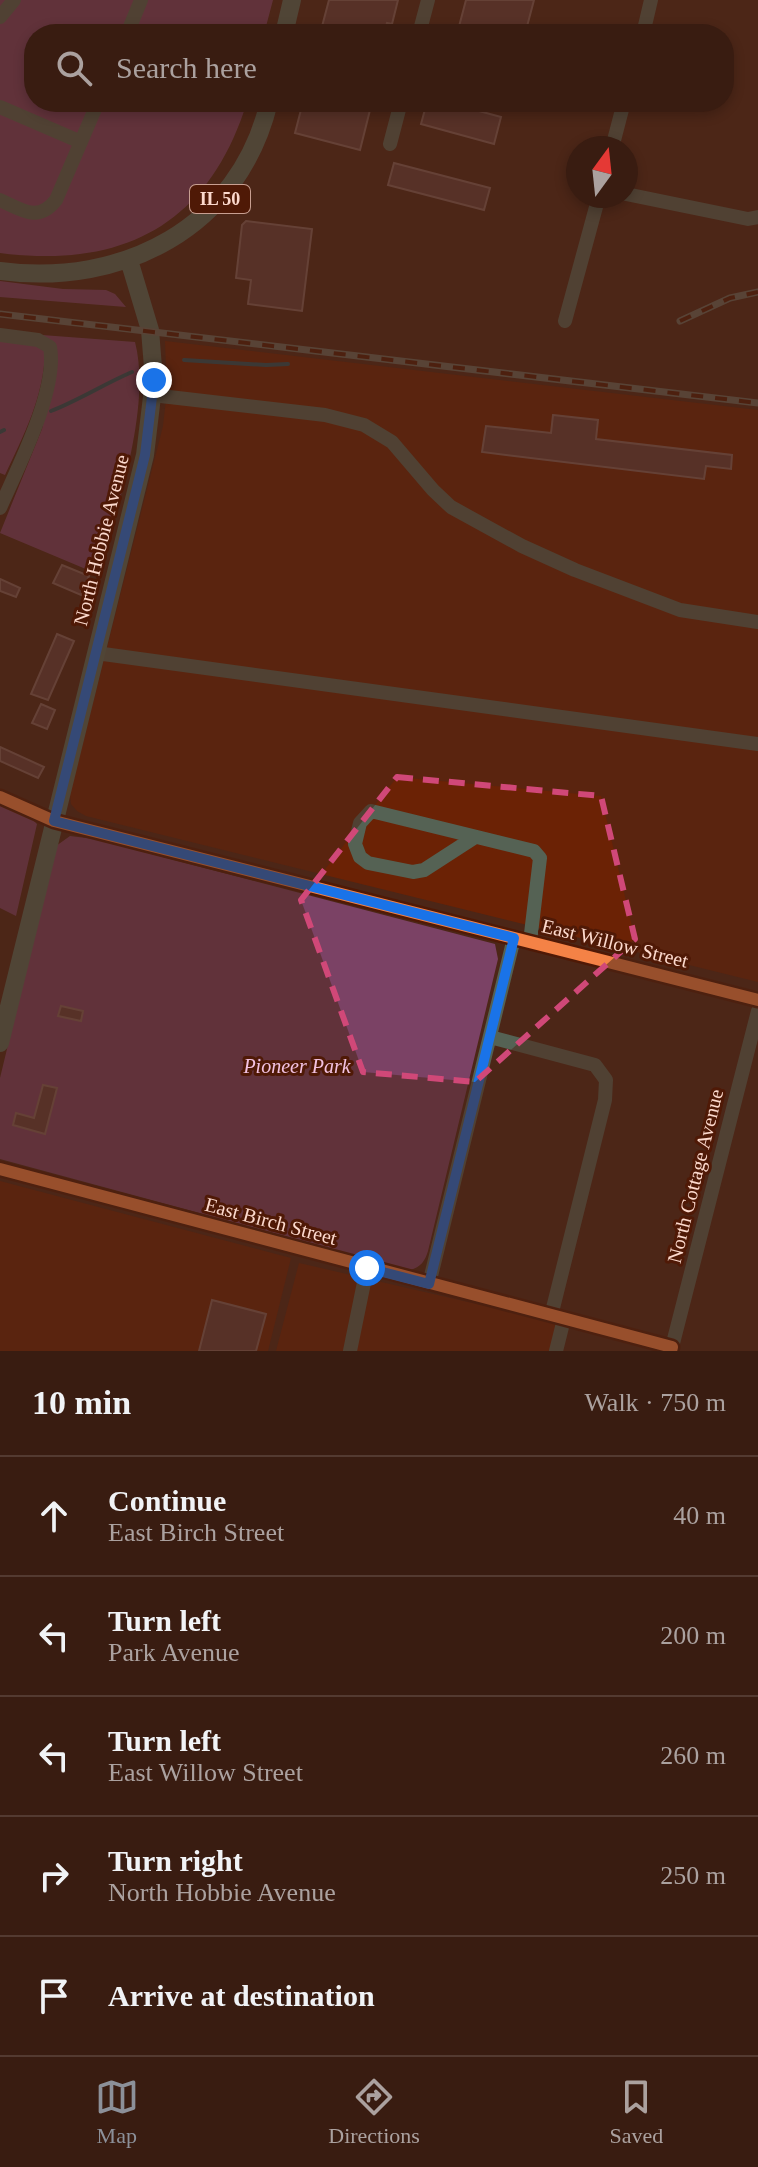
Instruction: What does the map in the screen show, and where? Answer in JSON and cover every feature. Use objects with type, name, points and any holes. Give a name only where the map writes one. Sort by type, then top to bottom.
[{"type":"main road","points":[[286,24],[292,0]]},
{"type":"main road","name":"IL 50","points":[[0,271],[77,273],[129,260],[160,246],[184,230],[228,191],[252,153],[266,112]]},
{"type":"main road","name":"North Hobbie Avenue","points":[[0,1043],[145,455],[154,380],[150,330],[129,260]]},
{"type":"street","points":[[0,17],[14,0]]},
{"type":"street","points":[[131,24],[141,0]]},
{"type":"street","points":[[422,24],[428,0]]},
{"type":"street","points":[[645,24],[651,0]]},
{"type":"street","points":[[0,107],[81,142]]},
{"type":"street","points":[[0,200],[29,212],[40,214],[48,211],[56,200],[94,112]]},
{"type":"street","points":[[390,144],[398,112]]},
{"type":"street","points":[[615,136],[621,112]]},
{"type":"street","points":[[638,196],[748,219],[758,217]]},
{"type":"street","points":[[565,321],[596,208]]},
{"type":"street","points":[[0,335],[38,340],[50,347],[52,360],[34,429],[0,508]]},
{"type":"street","points":[[152,395],[325,415],[364,425],[392,442],[451,507],[522,546],[680,610],[758,622]]},
{"type":"street","points":[[96,653],[758,744]]},
{"type":"street","name":"East Willow Street","points":[[0,797],[54,821],[758,1000]]},
{"type":"street","points":[[475,837],[424,870],[413,872],[368,863],[360,857],[355,844],[360,823],[371,811],[534,851],[540,858],[530,942]]},
{"type":"street","points":[[429,1284],[514,938]]},
{"type":"street","name":"North Cottage Avenue","points":[[672,1349],[758,1011]]},
{"type":"street","points":[[490,1037],[595,1065],[606,1080],[605,1100],[557,1318],[556,1351]]},
{"type":"street","name":"East Birch Street","points":[[0,1169],[672,1349]]},
{"type":"street","points":[[350,1351],[367,1268]]},
{"type":"highlighted area","points":[[397,777],[601,796],[635,939],[475,1082],[363,1072],[301,900]]},
{"type":"shaded area","points":[[165,341],[758,410],[758,982],[86,816],[77,811],[71,804],[70,794],[163,426],[167,391]]},
{"type":"shaded area","points":[[0,1181],[291,1258],[268,1351],[0,1351]]},
{"type":"shaded area","points":[[299,1263],[550,1321],[556,1326],[551,1351],[276,1351]]},
{"type":"green space","points":[[0,0],[273,0],[267,24],[24,24],[24,112],[243,112],[231,144],[210,179],[185,208],[156,229],[123,244],[86,253],[45,256],[0,253]]},
{"type":"green space","points":[[0,281],[63,289],[106,290],[115,294],[126,307],[0,297]]},
{"type":"green space","points":[[42,335],[135,342],[139,368],[136,427],[100,575],[0,533],[42,429],[56,370],[56,348]]},
{"type":"green space","points":[[0,340],[34,343],[45,351],[37,399],[5,475],[0,473]]},
{"type":"green space","points":[[0,804],[30,817],[37,824],[16,916],[0,908]]},
{"type":"green space","name":"Pioneer Park","points":[[70,836],[94,839],[495,944],[498,959],[428,1251],[420,1265],[410,1270],[0,1159],[0,1078],[56,846]]},
{"type":"building","points":[[329,0],[398,0],[392,24],[323,24]]},
{"type":"building","points":[[466,0],[534,0],[528,24],[460,24]]},
{"type":"building","points":[[300,112],[370,112],[360,150],[295,133]]},
{"type":"building","points":[[424,112],[483,112],[501,117],[494,144],[421,124]]},
{"type":"building","points":[[394,163],[490,188],[484,210],[388,185]]},
{"type":"building","points":[[246,221],[312,229],[302,311],[248,304],[251,280],[236,278],[242,225]]},
{"type":"building","points":[[553,415],[598,420],[596,439],[732,455],[731,469],[706,466],[704,479],[482,452],[486,426],[551,433]]},
{"type":"building","points":[[62,565],[89,576],[81,595],[53,583]]},
{"type":"building","points":[[0,579],[20,588],[16,597],[0,591]]},
{"type":"building","points":[[57,634],[74,641],[48,700],[31,694]]},
{"type":"building","points":[[41,704],[55,710],[47,729],[32,723]]},
{"type":"building","points":[[0,747],[44,767],[38,778],[0,761]]},
{"type":"building","points":[[61,1006],[83,1011],[81,1021],[58,1016]]},
{"type":"building","points":[[43,1085],[57,1088],[45,1134],[13,1125],[16,1113],[34,1118]]},
{"type":"building","points":[[212,1300],[266,1314],[256,1351],[199,1351]]},
{"type":"waterway","points":[[184,360],[288,364]]},
{"type":"waterway","points":[[51,411],[132,372]]},
{"type":"waterway","points":[[0,432],[4,430]]},
{"type":"railway","points":[[680,321],[730,298],[758,292]]},
{"type":"railway","points":[[0,314],[758,403]]},
{"type":"cycle path","points":[[0,797],[54,821],[758,1000]]},
{"type":"cycle path","points":[[0,1169],[672,1347],[671,1351]]},
{"type":"route","points":[[154,380],[145,455],[54,821],[514,938],[429,1284],[367,1268]]}]
